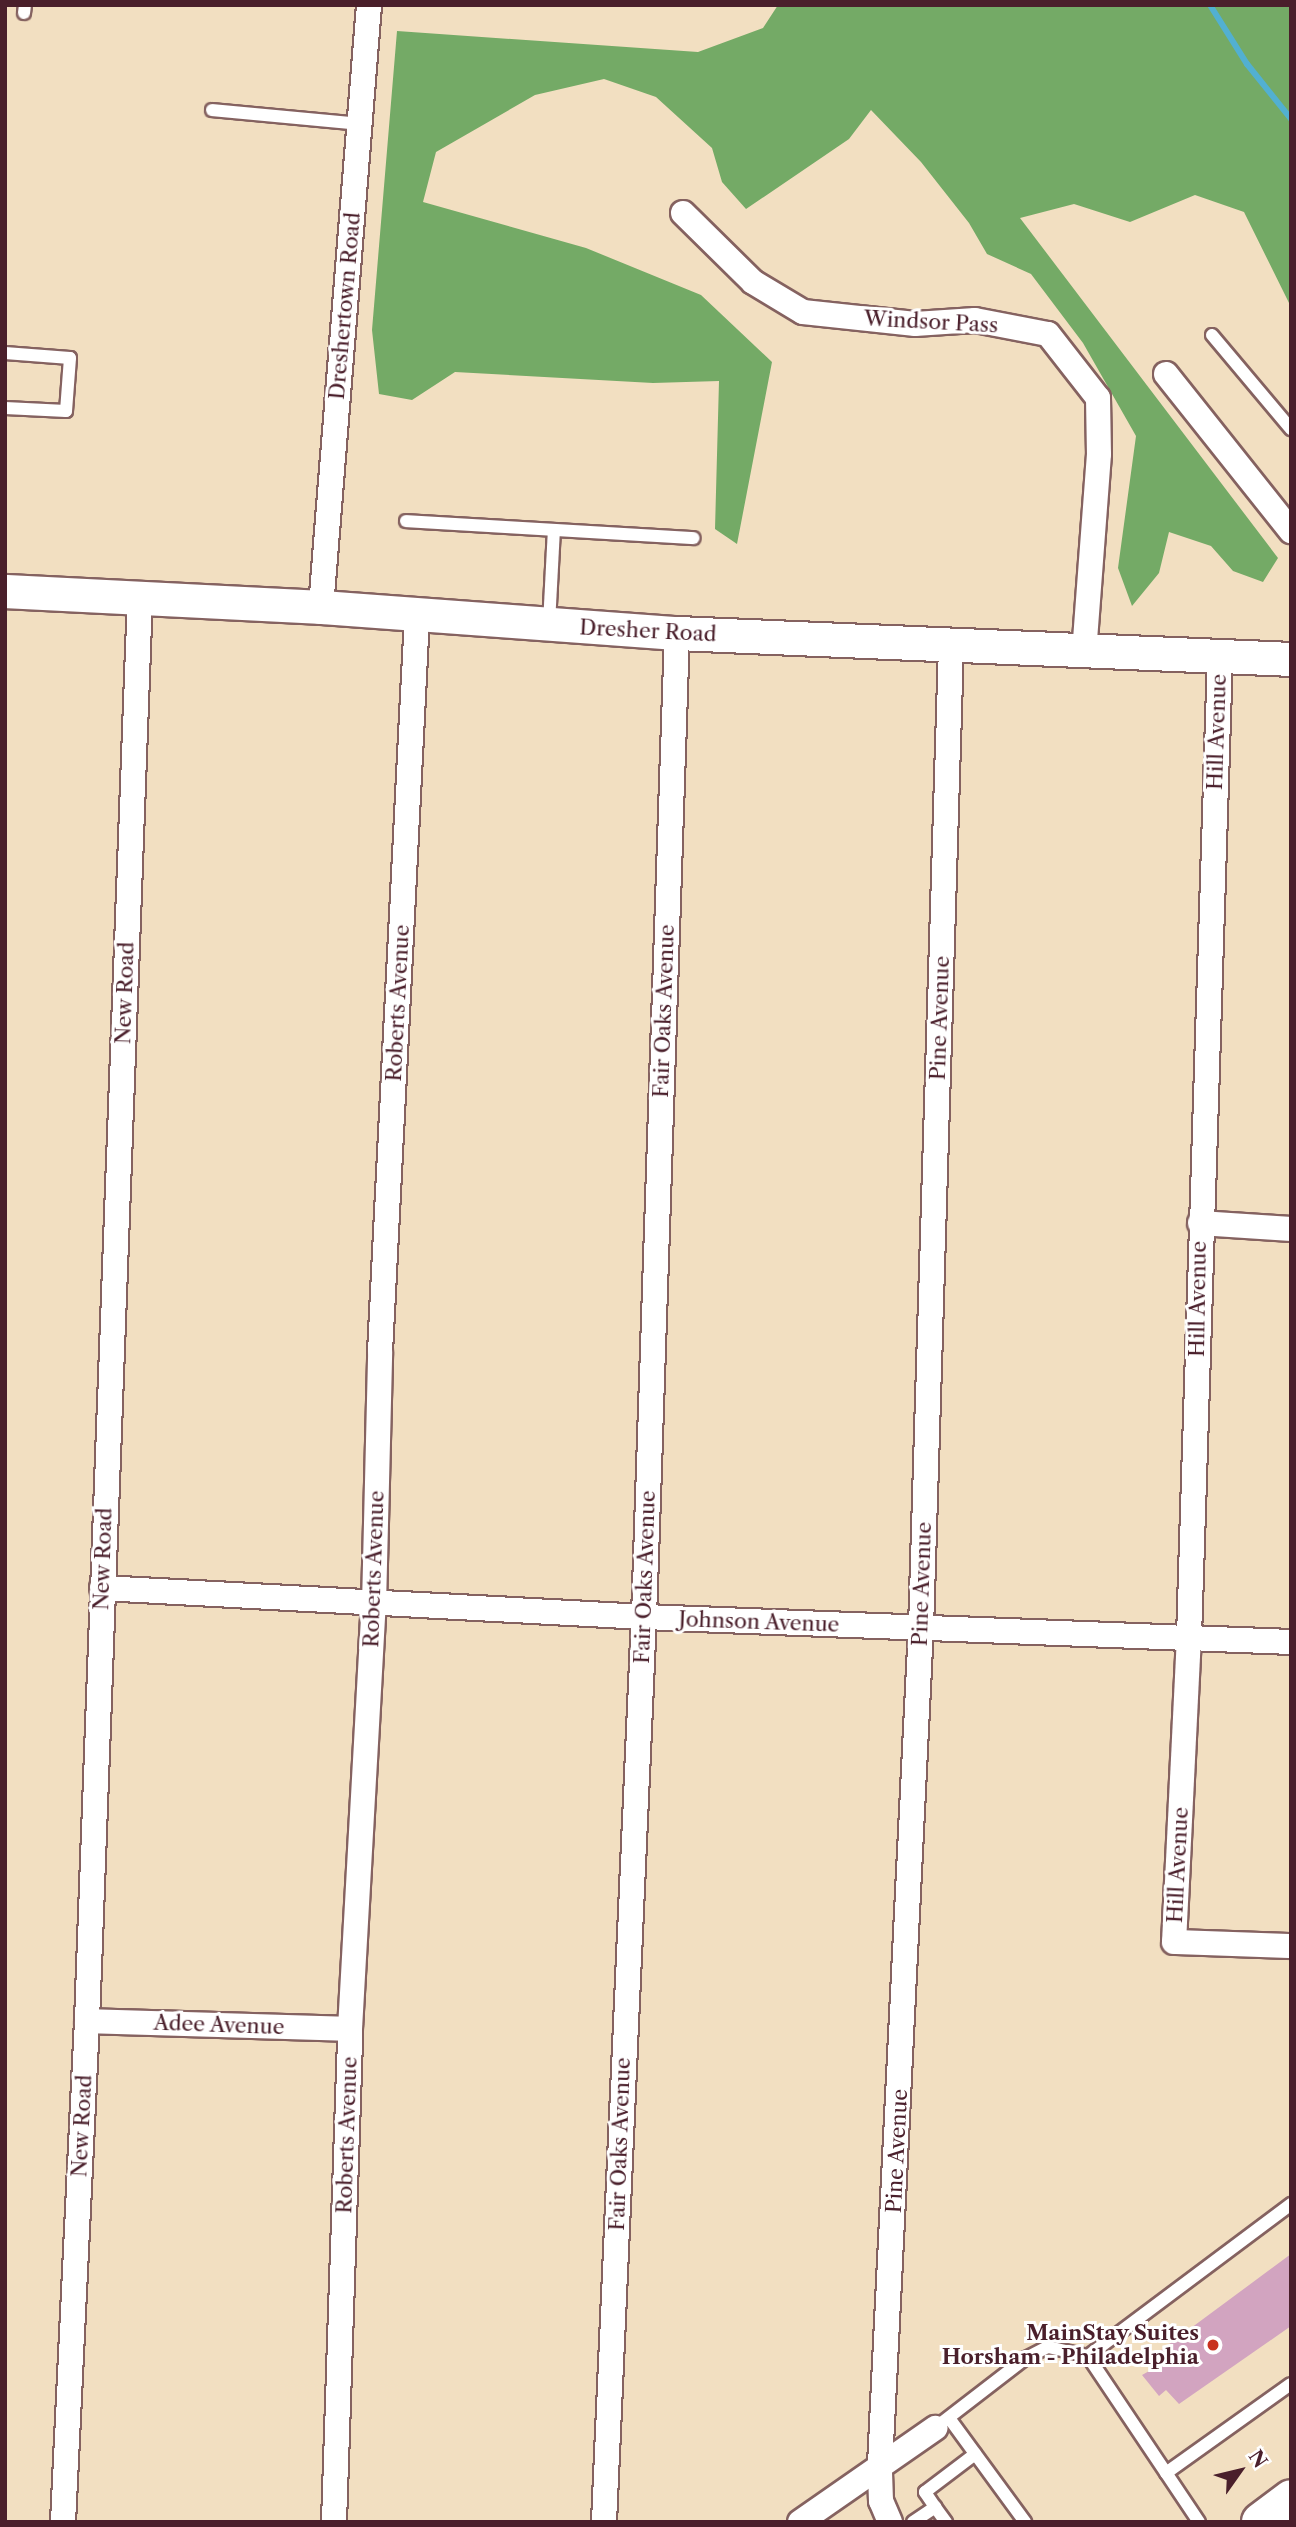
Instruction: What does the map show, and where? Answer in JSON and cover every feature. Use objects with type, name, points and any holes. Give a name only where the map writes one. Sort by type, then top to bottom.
[{"type":"main road","name":"Dresher Road","points":[[5,592],[321,607],[677,633],[951,644],[1084,653],[1291,659]]},
{"type":"street","name":"Dreshertown Road","points":[[321,607],[369,5]]},
{"type":"street","name":"Windsor Pass","points":[[682,213],[753,282],[803,312],[915,324],[975,320],[1048,334],[1098,398],[1099,454],[1084,653]]},
{"type":"street","points":[[1166,374],[1291,531]]},
{"type":"street","name":"New Road","points":[[64,2522],[88,2021],[140,597]]},
{"type":"street","name":"Roberts Avenue","points":[[334,2522],[350,2029],[374,1605],[380,1352],[417,616]]},
{"type":"street","name":"Fair Oaks Avenue","points":[[604,2522],[643,1618],[677,633]]},
{"type":"street","name":"Pine Avenue","points":[[890,2522],[881,2501],[880,2465],[921,1628],[951,644]]},
{"type":"street","name":"Hill Avenue","points":[[1220,656],[1199,1223],[1189,1636],[1174,1942],[1291,1946]]},
{"type":"street","points":[[1199,1223],[1291,1229]]},
{"type":"street","name":"Johnson Avenue","points":[[102,1588],[643,1618],[1189,1636],[1291,1642]]},
{"type":"street","name":"Adee Avenue","points":[[88,2021],[350,2029]]},
{"type":"street","points":[[800,2522],[942,2423]]},
{"type":"lane","points":[[212,110],[360,124]]},
{"type":"lane","points":[[1212,335],[1291,429]]},
{"type":"lane","points":[[5,353],[70,358],[66,411],[5,408]]},
{"type":"lane","points":[[406,521],[693,538]]},
{"type":"lane","points":[[549,625],[554,530]]},
{"type":"lane","points":[[1088,2356],[1291,2204]]},
{"type":"lane","points":[[1025,2522],[975,2454],[942,2423],[1026,2358],[1048,2347],[1088,2356],[1199,2522]]},
{"type":"lane","points":[[1166,2473],[1290,2382]]},
{"type":"lane","points":[[946,2522],[925,2492],[975,2454]]},
{"type":"lane","points":[[914,2522],[934,2507]]},
{"type":"green space","points":[[778,5],[1291,5],[1291,307],[1244,212],[1195,195],[1130,222],[1074,204],[1020,218],[1278,558],[1263,582],[1233,571],[1211,546],[1169,532],[1159,573],[1132,606],[1118,568],[1136,436],[1083,343],[1031,274],[987,254],[969,223],[921,162],[871,110],[849,139],[746,209],[722,182],[712,148],[656,97],[604,79],[535,95],[436,152],[423,202],[586,248],[701,295],[772,362],[737,544],[715,529],[719,381],[653,383],[455,372],[412,400],[379,394],[372,330],[397,31],[698,52],[763,28]]},
{"type":"building","points":[[1291,2254],[1291,2326],[1179,2404],[1166,2390],[1159,2396],[1142,2375],[1151,2370],[1145,2362]]},
{"type":"waterway","points":[[1210,5],[1247,64],[1291,119]]},
{"type":"place","name":"MainStay Suites Horsham - Philadelphia","points":[[1213,2345]]}]
